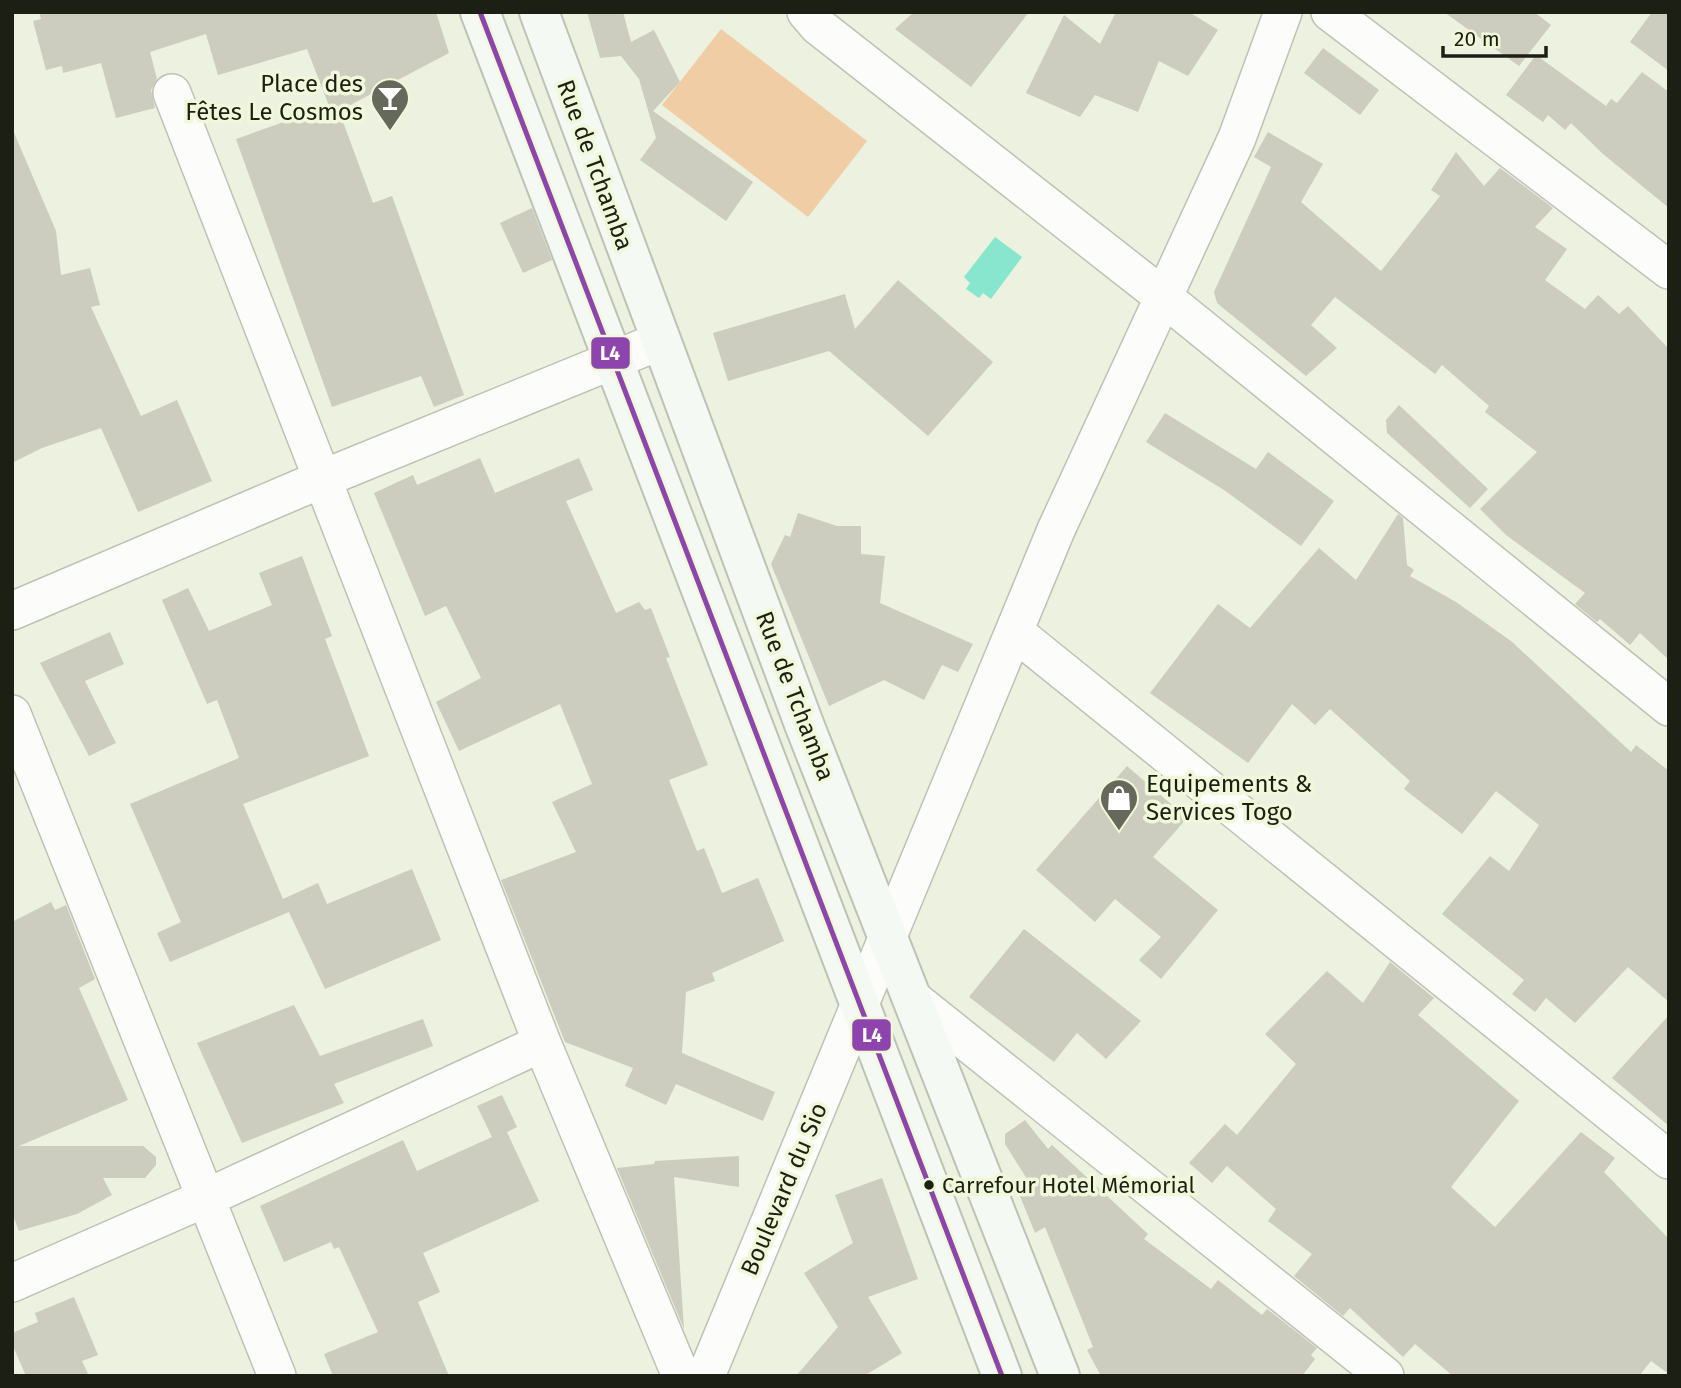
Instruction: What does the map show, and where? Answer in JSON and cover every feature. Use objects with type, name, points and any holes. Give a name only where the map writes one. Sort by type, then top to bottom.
[{"type":"street","name":"Rue de Tchamba","points":[[480,12],[859,1001],[927,1186],[1002,1376]]},
{"type":"street","name":"Rue de Tchamba","points":[[539,12],[804,724],[890,936],[1060,1376]]},
{"type":"street","points":[[806,12],[818,26],[1162,296],[1669,708]]},
{"type":"street","name":"Boulevard du Sio","points":[[706,1376],[859,1001],[890,936],[1016,633],[1056,530],[1237,138],[1283,12]]},
{"type":"street","points":[[1330,12],[1669,270]]},
{"type":"street","points":[[172,93],[542,1043],[681,1376]]},
{"type":"street","points":[[12,611],[322,479],[660,341]]},
{"type":"street","points":[[1016,633],[1669,1160]]},
{"type":"street","points":[[12,714],[277,1376]]},
{"type":"street","points":[[913,999],[1385,1376]]},
{"type":"street","points":[[12,1283],[208,1198],[542,1043]]},
{"type":"shaded area","points":[[721,29],[867,141],[808,217],[662,105]]},
{"type":"water","points":[[995,237],[1022,257],[991,299],[983,293],[979,298],[966,289],[970,283],[964,277]]},
{"type":"building","points":[[39,12],[436,12],[449,53],[339,111],[373,203],[392,196],[464,395],[434,407],[421,376],[332,407],[236,139],[329,106],[307,49],[218,75],[206,34],[150,52],[157,79],[151,90],[155,108],[116,118],[101,63],[63,73],[62,66],[46,70],[33,21],[41,19]]},
{"type":"building","points":[[587,12],[623,12],[631,42],[654,30],[680,82],[653,111],[753,182],[726,221],[640,160],[656,138],[639,79],[621,56],[600,58]]},
{"type":"building","points":[[914,12],[1029,12],[971,87],[895,29]]},
{"type":"building","points":[[1116,12],[1189,12],[1218,30],[1188,76],[1159,61],[1138,112],[1095,95],[1080,117],[1026,93],[1064,15],[1100,44]]},
{"type":"building","points":[[1444,12],[1534,12],[1551,25],[1519,66]]},
{"type":"building","points":[[1652,12],[1669,12],[1669,71],[1630,42]]},
{"type":"building","points":[[1323,48],[1379,90],[1360,115],[1304,73]]},
{"type":"building","points":[[1536,55],[1606,106],[1611,99],[1617,103],[1642,72],[1669,92],[1669,208],[1603,154],[1571,123],[1565,130],[1548,115],[1543,122],[1506,95]]},
{"type":"building","points":[[12,128],[56,231],[61,275],[90,268],[100,305],[91,307],[141,416],[177,400],[212,481],[138,512],[101,428],[42,448],[12,463]]},
{"type":"building","points":[[1268,132],[1323,164],[1301,202],[1381,271],[1440,196],[1431,190],[1456,152],[1484,186],[1500,168],[1553,208],[1535,227],[1567,249],[1545,280],[1585,309],[1598,295],[1619,314],[1628,306],[1669,349],[1669,660],[1640,633],[1630,645],[1600,619],[1597,622],[1575,604],[1585,593],[1506,535],[1480,509],[1537,452],[1485,412],[1489,406],[1442,365],[1435,374],[1335,297],[1311,325],[1337,348],[1306,376],[1217,303],[1214,292],[1271,167],[1254,157]]},
{"type":"building","points":[[532,208],[552,260],[523,273],[500,223]]},
{"type":"building","points":[[898,280],[993,362],[928,436],[829,351],[728,381],[713,333],[845,294],[855,329]]},
{"type":"building","points":[[1399,405],[1488,489],[1470,508],[1387,433],[1386,420]]},
{"type":"building","points":[[1165,413],[1256,469],[1268,452],[1334,501],[1301,546],[1224,490],[1146,442]]},
{"type":"building","points":[[480,458],[495,493],[579,458],[593,490],[566,501],[616,613],[639,602],[645,610],[651,608],[670,657],[666,658],[708,765],[669,780],[697,851],[704,848],[722,893],[758,878],[784,941],[712,973],[715,981],[686,992],[682,1053],[775,1092],[763,1121],[676,1084],[666,1105],[625,1086],[633,1068],[565,1042],[501,880],[576,852],[552,802],[592,784],[560,704],[459,751],[436,702],[481,678],[446,606],[425,616],[374,493],[413,475],[417,485]]},
{"type":"building","points":[[798,513],[837,526],[861,526],[861,554],[885,556],[880,603],[973,644],[958,672],[942,665],[924,700],[884,680],[829,706],[771,564],[785,535],[790,537]]},
{"type":"building","points":[[1398,514],[1403,518],[1407,565],[1414,570],[1410,576],[1456,602],[1511,641],[1631,752],[1636,745],[1669,771],[1669,1002],[1628,967],[1575,1023],[1546,998],[1535,1012],[1512,994],[1524,980],[1442,914],[1490,856],[1509,871],[1539,825],[1496,791],[1462,834],[1404,789],[1410,781],[1330,709],[1315,725],[1292,704],[1248,763],[1150,693],[1218,604],[1250,628],[1319,548],[1356,580]]},
{"type":"building","points":[[302,556],[332,636],[325,639],[369,756],[243,804],[283,899],[318,883],[327,904],[412,869],[441,940],[325,989],[289,912],[170,962],[157,933],[181,922],[130,804],[239,758],[217,700],[207,704],[162,600],[188,588],[209,631],[272,605],[259,573]]},
{"type":"building","points":[[110,632],[124,664],[85,681],[116,743],[89,756],[40,663]]},
{"type":"building","points":[[1127,766],[1187,818],[1153,857],[1218,910],[1161,979],[1139,960],[1161,937],[1115,899],[1095,922],[1036,870]]},
{"type":"building","points":[[51,902],[55,910],[66,905],[95,979],[79,988],[128,1100],[19,1146],[143,1146],[156,1157],[156,1165],[145,1178],[103,1178],[112,1195],[77,1214],[19,1231],[12,1213],[12,922]]},
{"type":"building","points":[[1024,929],[1141,1021],[1106,1059],[1077,1033],[1054,1062],[969,997]]},
{"type":"building","points":[[1390,962],[1434,998],[1418,1015],[1519,1101],[1451,1187],[1495,1227],[1581,1132],[1615,1158],[1604,1172],[1669,1239],[1669,1374],[1651,1361],[1639,1376],[1453,1376],[1415,1344],[1403,1357],[1350,1308],[1343,1316],[1294,1276],[1312,1254],[1268,1221],[1276,1209],[1227,1166],[1212,1183],[1189,1163],[1225,1124],[1237,1135],[1296,1064],[1265,1034],[1327,971],[1363,1003]]},
{"type":"building","points":[[294,1005],[320,1056],[423,1019],[433,1046],[334,1084],[344,1103],[242,1143],[197,1043]]},
{"type":"building","points":[[1669,1015],[1669,1126],[1612,1078]]},
{"type":"building","points":[[502,1095],[517,1127],[507,1132],[539,1201],[423,1253],[440,1292],[418,1302],[449,1376],[333,1376],[324,1354],[378,1332],[339,1247],[334,1249],[331,1242],[284,1262],[260,1206],[403,1140],[417,1171],[492,1137],[477,1106]]},
{"type":"building","points":[[1025,1120],[1048,1149],[1052,1145],[1148,1234],[1144,1239],[1211,1289],[1218,1280],[1262,1315],[1267,1309],[1317,1348],[1311,1355],[1315,1359],[1302,1376],[1101,1376],[1087,1350],[1093,1347],[1045,1227],[1035,1233],[1015,1184],[1027,1179],[1005,1144],[1005,1134]]},
{"type":"building","points":[[739,1156],[739,1187],[674,1177],[684,1329],[617,1168],[654,1164],[655,1161]]},
{"type":"building","points":[[882,1178],[918,1279],[868,1297],[902,1353],[864,1376],[796,1376],[838,1327],[804,1273],[853,1243],[835,1195]]},
{"type":"building","points":[[74,1297],[98,1355],[82,1361],[89,1376],[26,1376],[12,1344],[12,1333],[38,1322],[35,1313]]},
{"type":"transit line","name":"L4","points":[[480,12],[1002,1376]]},
{"type":"place","name":"Place des Fêtes Le Cosmos","points":[[390,132]]},
{"type":"place","name":"Equipements & Services Togo","points":[[1119,832]]},
{"type":"place","name":"Carrefour Hotel Mémorial","points":[[929,1185]]}]
